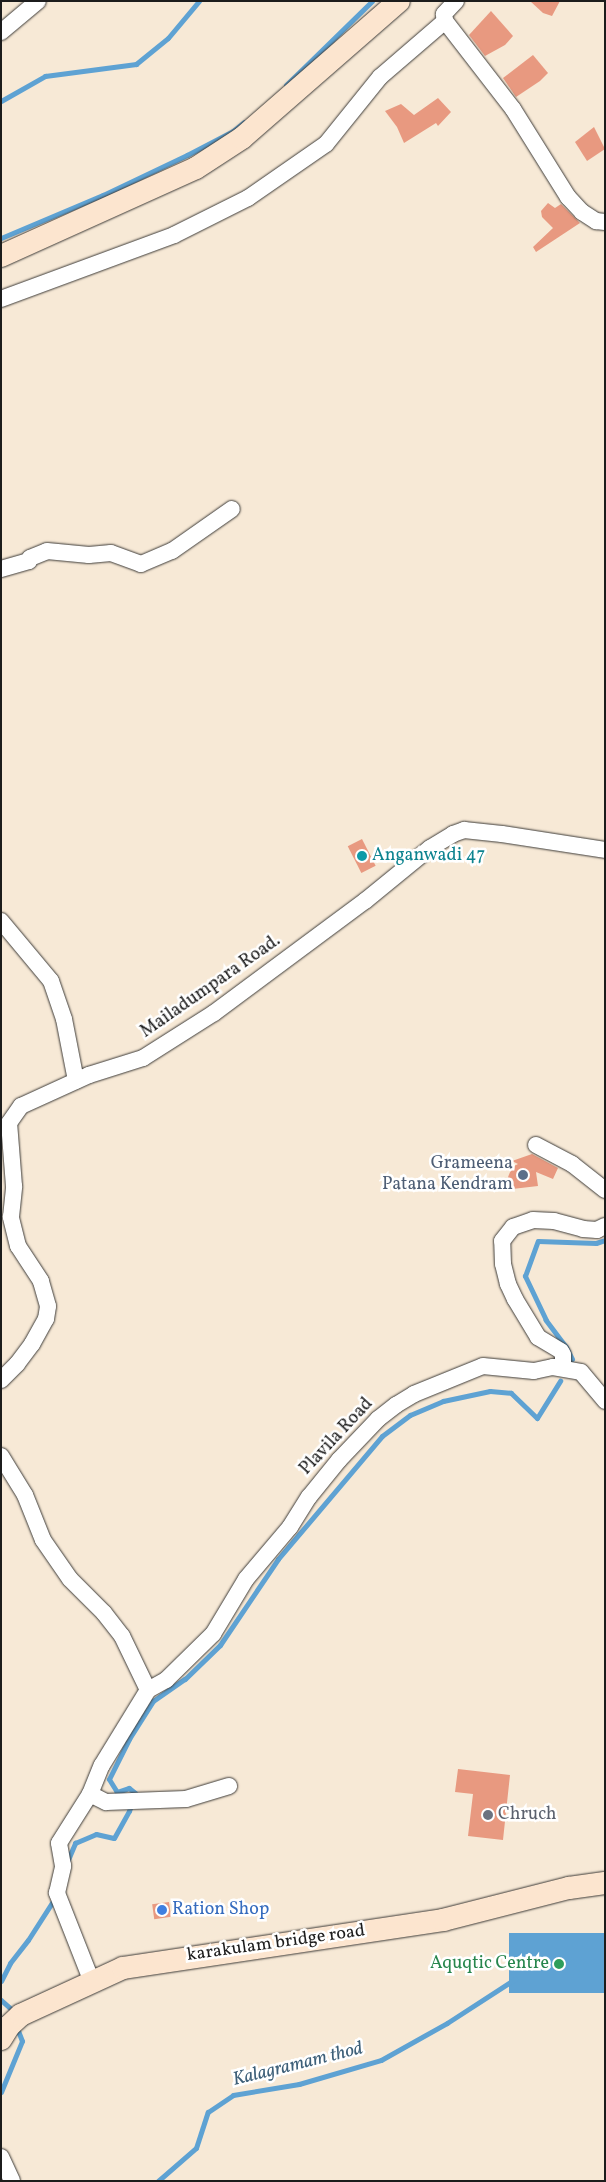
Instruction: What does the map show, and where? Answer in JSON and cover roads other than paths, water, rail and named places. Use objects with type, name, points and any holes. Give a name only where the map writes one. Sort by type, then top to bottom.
[{"type":"main road","points":[[1,256],[204,163],[242,138],[399,1]]},
{"type":"main road","name":"karakulam bridge road","points":[[10,2027],[92,1982],[124,1968],[443,1920],[569,1888],[605,1884]]},
{"type":"street","points":[[1,32],[38,1]]},
{"type":"street","points":[[456,1],[444,14],[445,22],[513,109],[568,197],[582,212],[596,220],[605,222]]},
{"type":"street","points":[[1,299],[174,235],[248,198],[326,144],[380,76],[445,22]]},
{"type":"street","points":[[1,569],[29,561],[30,558],[47,551],[90,555],[111,553],[141,564],[172,551],[232,509]]},
{"type":"street","name":"Mailadumpara Road.","points":[[1,1380],[17,1364],[32,1344],[46,1319],[48,1306],[41,1281],[23,1255],[12,1217],[14,1176],[5,1130],[22,1106],[76,1081],[143,1058],[207,1018],[365,901],[430,848],[453,834],[464,830],[502,834],[605,850]]},
{"type":"street","points":[[1,921],[51,981],[64,1019],[76,1081]]},
{"type":"street","points":[[536,1145],[572,1164],[605,1190]]},
{"type":"street","points":[[563,1368],[563,1355],[561,1351],[538,1337],[515,1299],[508,1284],[503,1264],[502,1241],[513,1227],[534,1220],[554,1221],[583,1229],[597,1230],[605,1226]]},
{"type":"street","name":"Plavila Road","points":[[148,1690],[166,1680],[213,1634],[240,1592],[246,1579],[290,1527],[308,1497],[332,1468],[378,1419],[414,1394],[483,1366],[534,1371],[553,1367],[581,1372],[605,1401]]},
{"type":"street","points":[[1,1456],[25,1495],[43,1540],[70,1579],[104,1613],[122,1636],[148,1690],[102,1765],[90,1794],[59,1843],[63,1866],[58,1893],[92,1982]]},
{"type":"street","points":[[90,1794],[106,1802],[186,1799],[229,1786]]},
{"type":"street","points":[[1,2157],[12,2181]]},
{"type":"water","name":"Aquqtic Centre","points":[[509,1933],[605,1933],[605,1993],[509,1993]]},
{"type":"waterway","points":[[1,101],[45,76],[136,64],[168,38],[199,1]]},
{"type":"waterway","points":[[286,85],[372,1]]},
{"type":"waterway","points":[[1,238],[103,195],[187,155],[233,131],[244,122]]},
{"type":"waterway","points":[[572,1359],[566,1347],[546,1320],[525,1276],[538,1241],[596,1243],[605,1240]]},
{"type":"waterway","points":[[67,1862],[75,1843],[96,1834],[114,1838],[129,1811],[135,1793],[129,1788],[117,1792],[109,1779],[129,1739],[153,1701],[185,1679],[220,1645],[278,1559],[382,1436],[410,1415],[443,1401],[490,1391],[511,1393],[537,1418],[560,1381]]},
{"type":"waterway","points":[[1,1981],[10,1963],[28,1940],[55,1898]]},
{"type":"waterway","name":"Kalagramam thod","points":[[158,2181],[196,2148],[208,2112],[233,2095],[299,2084],[381,2060],[447,2023],[515,1979]]},
{"type":"waterway","points":[[1,2000],[11,2009],[13,2015]]},
{"type":"waterway","points":[[1,2092],[22,2041],[17,2028]]},
{"type":"place","name":"Anganwadi 47","points":[[362,856]]},
{"type":"place","name":"Grameena Patana Kendram","points":[[523,1175]]},
{"type":"place","name":"Chruch","points":[[488,1815]]},
{"type":"place","name":"Ration Shop","points":[[162,1910]]},
{"type":"place","name":"Aquqtic Centre","points":[[559,1964]]}]
